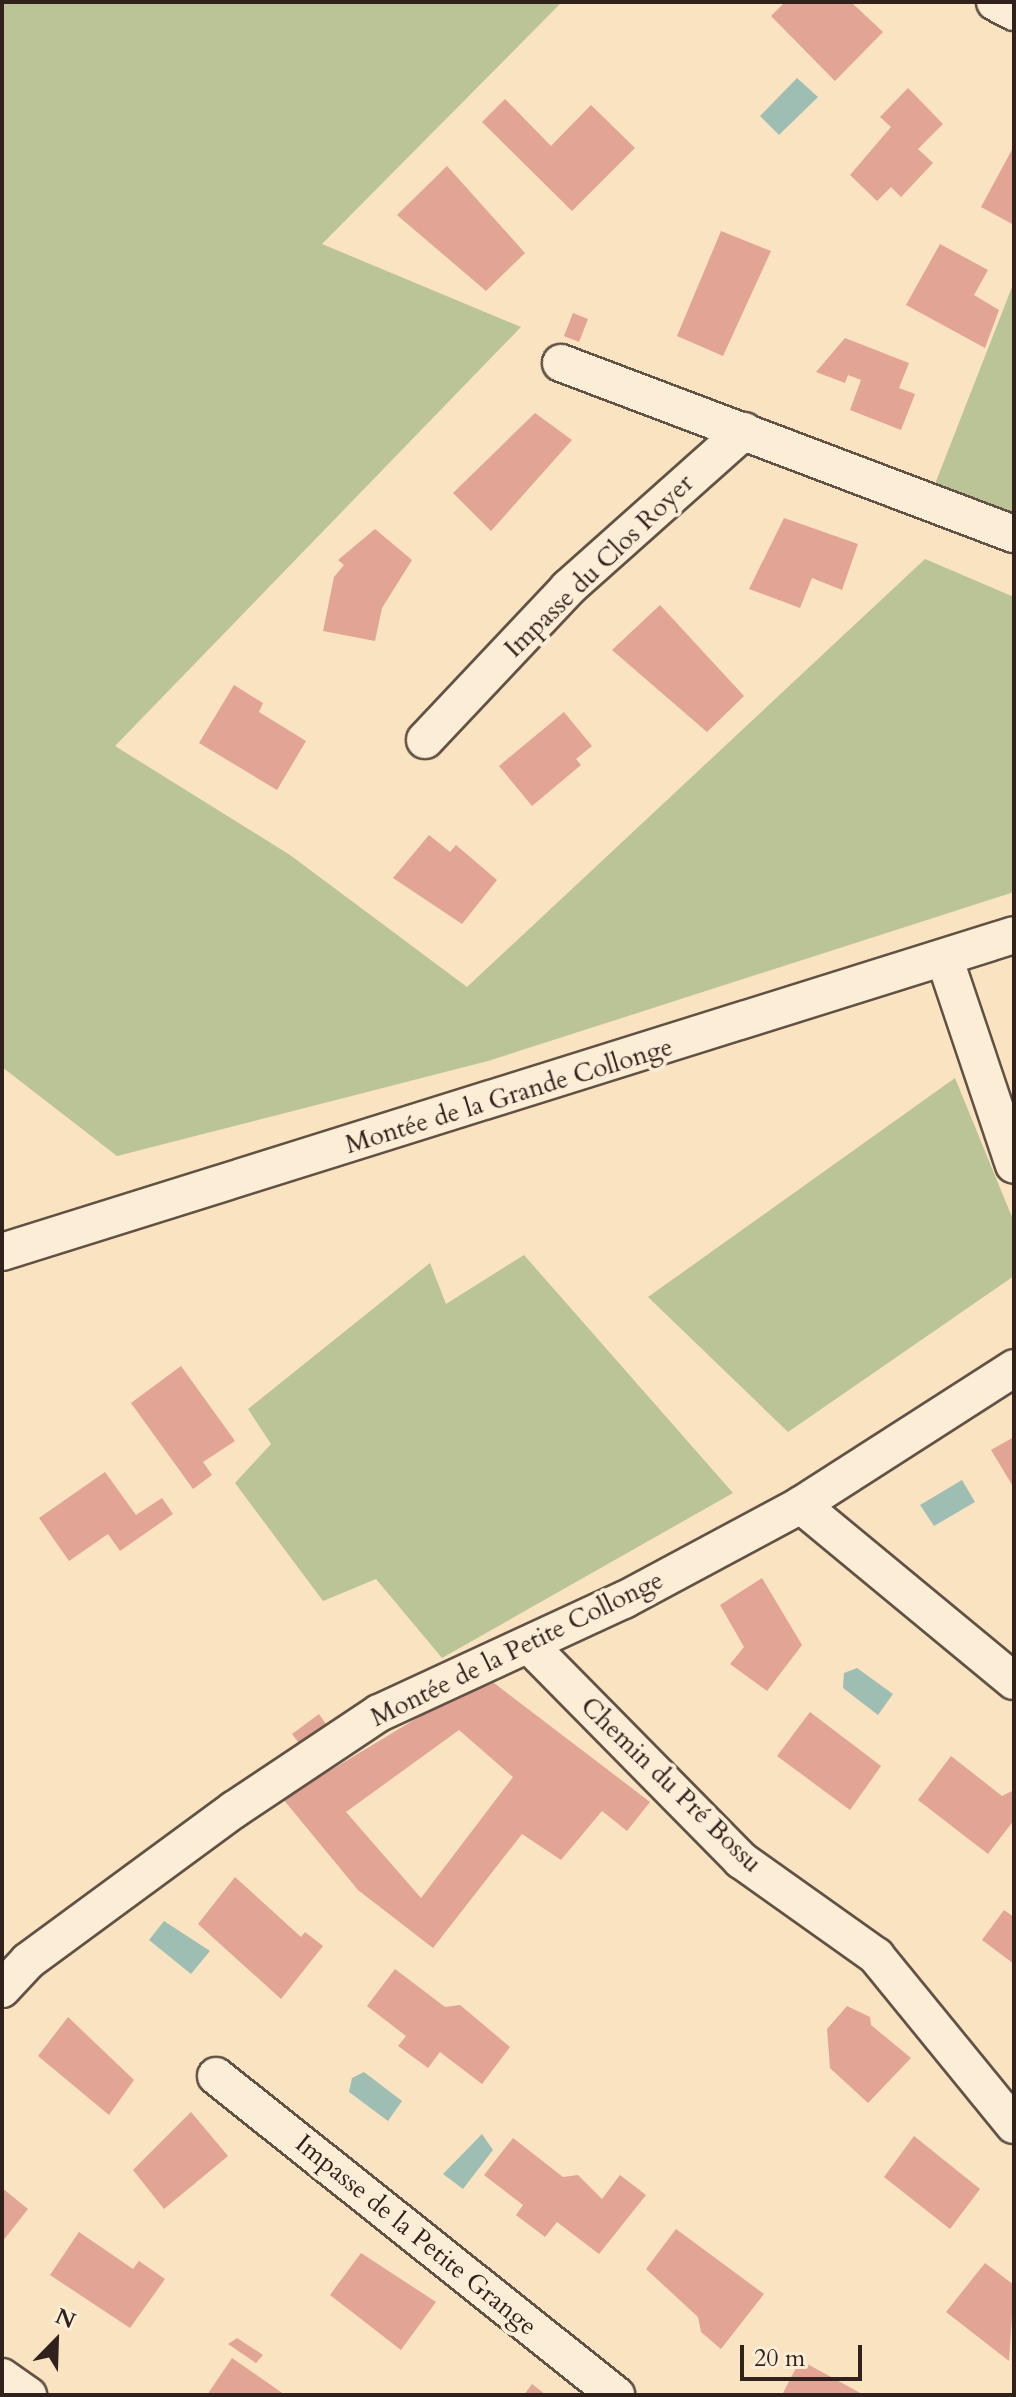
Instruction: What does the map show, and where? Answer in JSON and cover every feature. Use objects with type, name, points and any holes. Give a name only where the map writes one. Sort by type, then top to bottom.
[{"type":"street","points":[[995,2],[1014,12]]},
{"type":"street","points":[[561,363],[1014,534]]},
{"type":"street","name":"Impasse du Clos Royer","points":[[425,740],[568,588],[744,431]]},
{"type":"street","name":"Montée de la Grande Collonge","points":[[2,1252],[945,960],[1014,935]]},
{"type":"street","points":[[945,960],[1014,1165]]},
{"type":"street","name":"Montée de la Petite Collonge","points":[[2,1989],[28,1961],[235,1809],[379,1713],[530,1646],[801,1505],[1014,1368]]},
{"type":"street","points":[[801,1505],[1014,1681]]},
{"type":"street","name":"Chemin du Pré Bossu","points":[[530,1646],[741,1860],[876,1956],[1014,2125]]},
{"type":"street","name":"Impasse de la Petite Grange","points":[[216,2076],[616,2395]]},
{"type":"street","points":[[2,2377],[28,2395]]},
{"type":"green space","points":[[2,2],[562,2],[322,244],[521,327],[115,746],[290,855],[467,987],[925,559],[1014,597],[1014,892],[488,1061],[117,1156],[2,1067]]},
{"type":"green space","points":[[1014,282],[1014,516],[935,484]]},
{"type":"green space","points":[[955,1078],[1014,1222],[1014,1276],[788,1432],[648,1297]]},
{"type":"green space","points":[[524,1255],[733,1493],[442,1658],[376,1579],[323,1601],[235,1483],[271,1444],[248,1409],[430,1263],[446,1304]]},
{"type":"water","points":[[797,78],[818,97],[779,135],[760,116]]},
{"type":"water","points":[[962,1480],[975,1502],[934,1526],[920,1505]]},
{"type":"water","points":[[857,1668],[893,1694],[878,1715],[843,1688],[844,1673]]},
{"type":"water","points":[[164,1921],[210,1951],[191,1974],[149,1940]]},
{"type":"water","points":[[364,2072],[402,2101],[388,2121],[349,2092],[352,2078]]},
{"type":"water","points":[[482,2134],[493,2150],[463,2189],[443,2174]]},
{"type":"building","points":[[785,2],[851,2],[883,32],[835,81],[771,16]]},
{"type":"building","points":[[908,88],[943,124],[918,149],[933,163],[901,197],[891,187],[877,201],[850,175],[891,127],[880,117]]},
{"type":"building","points":[[505,99],[551,146],[591,105],[635,148],[572,211],[482,122]]},
{"type":"building","points":[[1014,146],[1014,225],[981,207]]},
{"type":"building","points":[[447,166],[525,253],[486,291],[397,215]]},
{"type":"building","points":[[721,231],[771,251],[723,356],[677,336]]},
{"type":"building","points":[[940,244],[988,270],[974,295],[999,310],[985,348],[906,305]]},
{"type":"building","points":[[573,313],[588,319],[579,342],[564,336]]},
{"type":"building","points":[[845,338],[909,363],[899,388],[915,394],[901,430],[850,410],[861,380],[848,375],[845,383],[816,372]]},
{"type":"building","points":[[535,413],[572,440],[491,531],[453,493]]},
{"type":"building","points":[[784,518],[858,544],[842,590],[812,578],[800,608],[749,589]]},
{"type":"building","points":[[375,529],[412,560],[382,608],[375,641],[323,631],[334,577],[344,565],[338,560]]},
{"type":"building","points":[[660,605],[744,696],[707,732],[612,650]]},
{"type":"building","points":[[234,685],[263,703],[259,712],[306,741],[277,790],[199,743]]},
{"type":"building","points":[[564,712],[592,746],[576,759],[581,765],[532,806],[499,766]]},
{"type":"building","points":[[429,835],[450,852],[456,845],[497,880],[462,924],[393,878]]},
{"type":"building","points":[[181,1366],[235,1441],[203,1462],[212,1475],[193,1489],[131,1403]]},
{"type":"building","points":[[1014,1437],[1014,1488],[991,1450]]},
{"type":"building","points":[[105,1472],[136,1515],[162,1498],[173,1514],[120,1551],[108,1534],[69,1561],[39,1518]]},
{"type":"building","points":[[762,1578],[802,1645],[767,1691],[730,1664],[744,1647],[720,1605]]},
{"type":"building","points":[[494,1683],[650,1802],[627,1831],[602,1811],[561,1860],[522,1834],[433,1948],[358,1890],[283,1799],[447,1700]],"holes":[[[459,1730],[513,1777],[421,1898],[346,1812]]]},
{"type":"building","points":[[810,1712],[881,1766],[850,1810],[777,1756]]},
{"type":"building","points":[[319,1714],[330,1730],[304,1750],[292,1734]]},
{"type":"building","points":[[951,1756],[1002,1796],[1014,1790],[1014,1820],[988,1854],[918,1800]]},
{"type":"building","points":[[235,1877],[301,1937],[305,1932],[323,1946],[281,1999],[198,1924]]},
{"type":"building","points":[[1004,1910],[1014,1917],[1014,1964],[982,1940]]},
{"type":"building","points":[[395,1969],[445,2007],[460,2005],[510,2047],[482,2084],[440,2052],[428,2068],[398,2046],[406,2036],[367,2006]]},
{"type":"building","points":[[847,2006],[870,2017],[871,2025],[911,2058],[868,2103],[830,2068],[827,2029]]},
{"type":"building","points":[[68,2017],[134,2080],[109,2115],[38,2056]]},
{"type":"building","points":[[191,2112],[228,2156],[164,2209],[133,2170]]},
{"type":"building","points":[[914,2136],[980,2189],[950,2229],[884,2177]]},
{"type":"building","points":[[513,2138],[563,2177],[578,2175],[602,2199],[620,2175],[646,2195],[599,2254],[557,2222],[545,2237],[516,2215],[523,2205],[484,2175]]},
{"type":"building","points":[[2,2188],[28,2209],[2,2242]]},
{"type":"building","points":[[676,2229],[764,2294],[721,2349],[701,2332],[698,2317],[646,2269]]},
{"type":"building","points":[[79,2232],[133,2269],[139,2261],[165,2279],[130,2328],[50,2275]]},
{"type":"building","points":[[361,2253],[436,2302],[401,2350],[330,2295]]},
{"type":"building","points":[[985,2263],[1014,2285],[1009,2361],[946,2312]]},
{"type":"building","points":[[237,2338],[263,2355],[256,2363],[228,2344]]},
{"type":"building","points":[[232,2358],[285,2395],[207,2395]]},
{"type":"building","points":[[800,2360],[864,2395],[782,2395]]},
{"type":"building","points":[[532,2384],[546,2395],[524,2395]]}]
